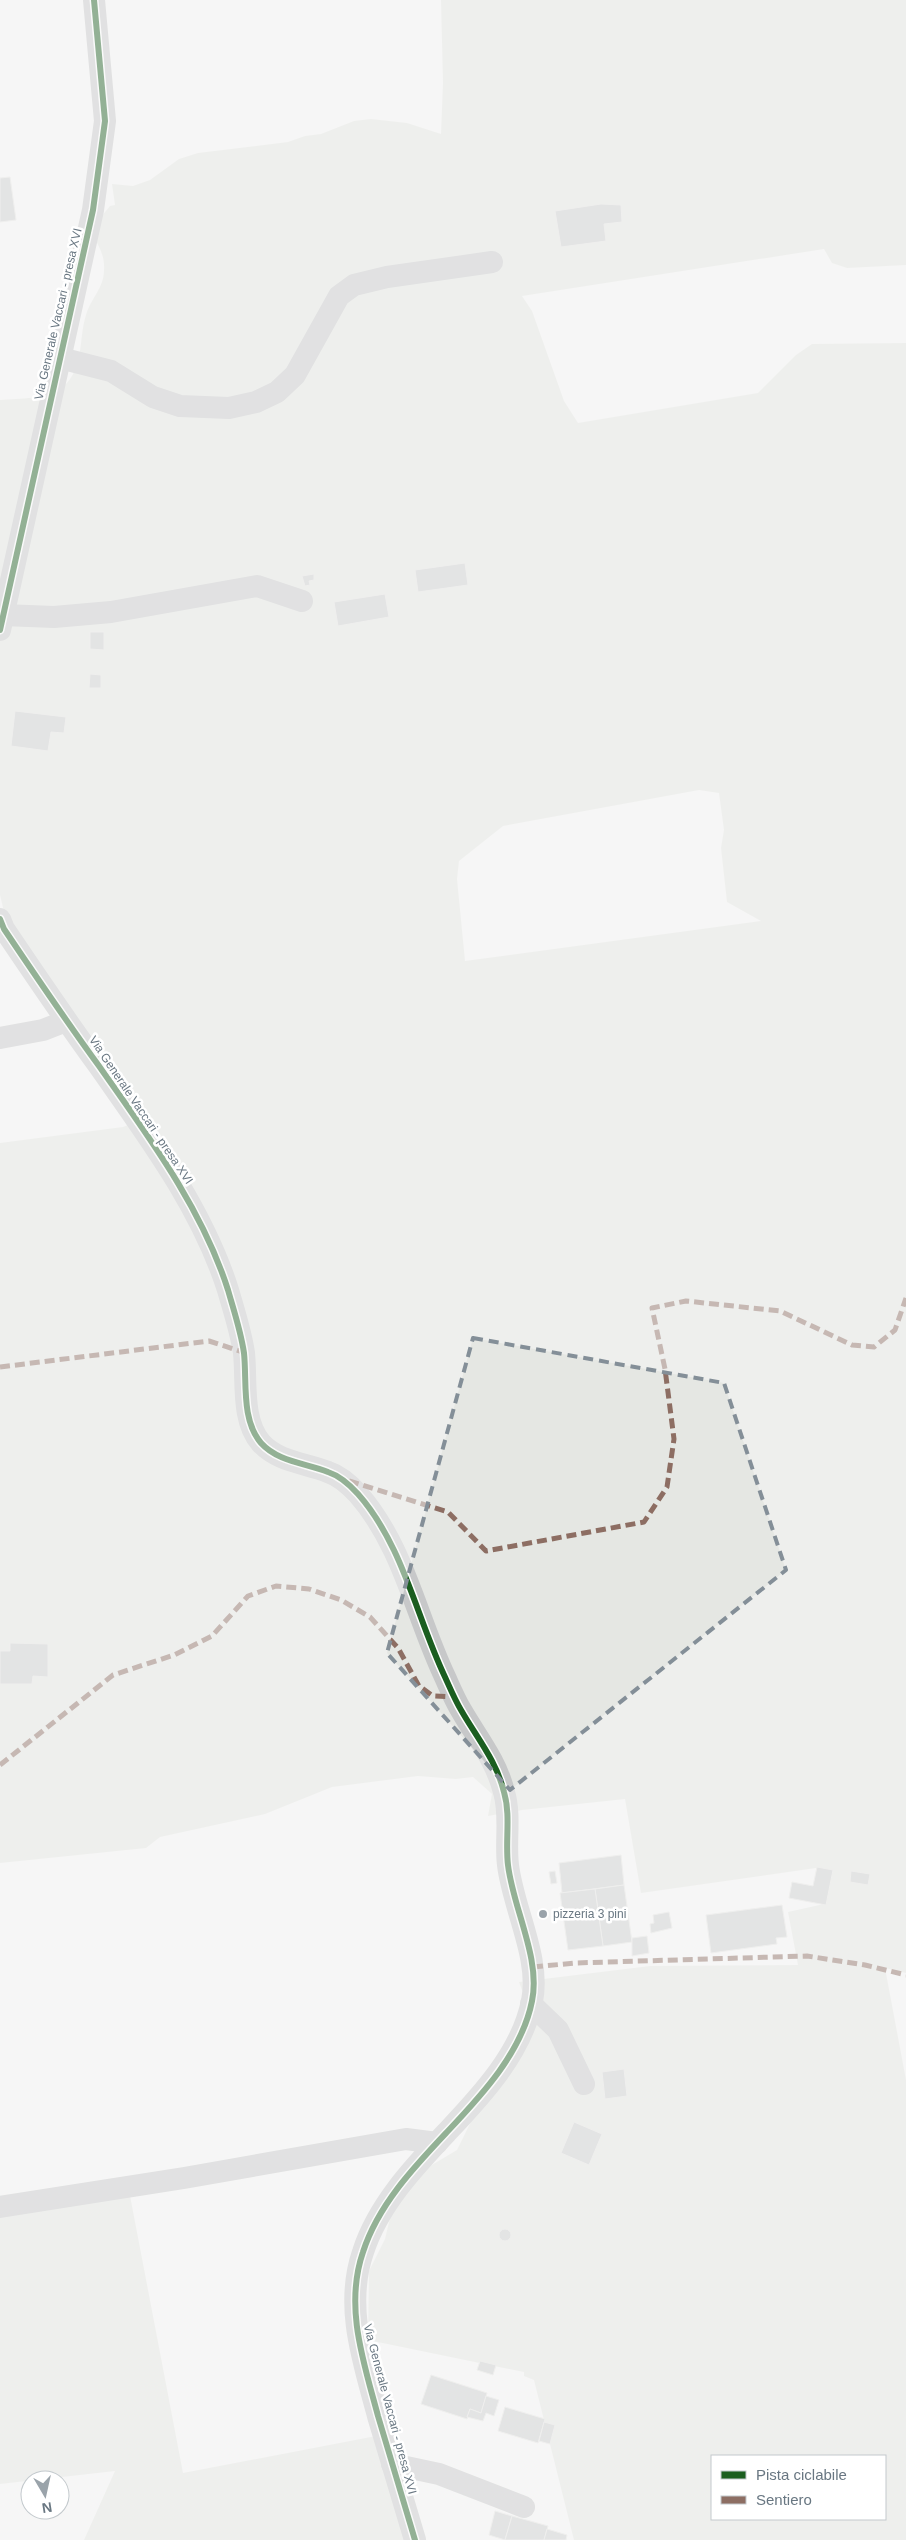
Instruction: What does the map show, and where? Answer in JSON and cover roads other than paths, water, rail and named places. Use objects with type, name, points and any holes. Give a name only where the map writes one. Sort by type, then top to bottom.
[{"type":"street","name":"Via Generale Vaccari - presa XVI","points":[[2,622],[93,210],[105,121],[94,0]]},
{"type":"street","points":[[60,358],[111,371],[153,397],[180,406],[229,408],[256,402],[278,392],[295,375],[339,296],[354,285],[387,277],[492,262]]},
{"type":"street","points":[[2,622],[111,612],[257,586],[302,601]]},
{"type":"street","name":"Via Generale Vaccari - presa XVI","points":[[1,926],[140,1124],[191,1205],[226,1285],[238,1326],[244,1352],[249,1417],[260,1442],[277,1455],[301,1465],[326,1471],[344,1480],[360,1497],[397,1556],[441,1670],[462,1713],[491,1754],[504,1792],[509,1823],[507,1860],[512,1892],[533,1967],[531,2004],[523,2028],[508,2058],[474,2104],[411,2170],[380,2214],[362,2253],[356,2289],[355,2321],[362,2357],[415,2540]]},
{"type":"street","points":[[0,1038],[44,1030],[66,1021]]},
{"type":"street","points":[[531,2004],[558,2030],[584,2084]]},
{"type":"street","points":[[0,2207],[184,2178],[406,2139],[437,2143]]},
{"type":"street","points":[[392,2464],[439,2474],[524,2506]]},
{"type":"place","name":"pizzeria 3 pini","points":[[543,1914]]}]
